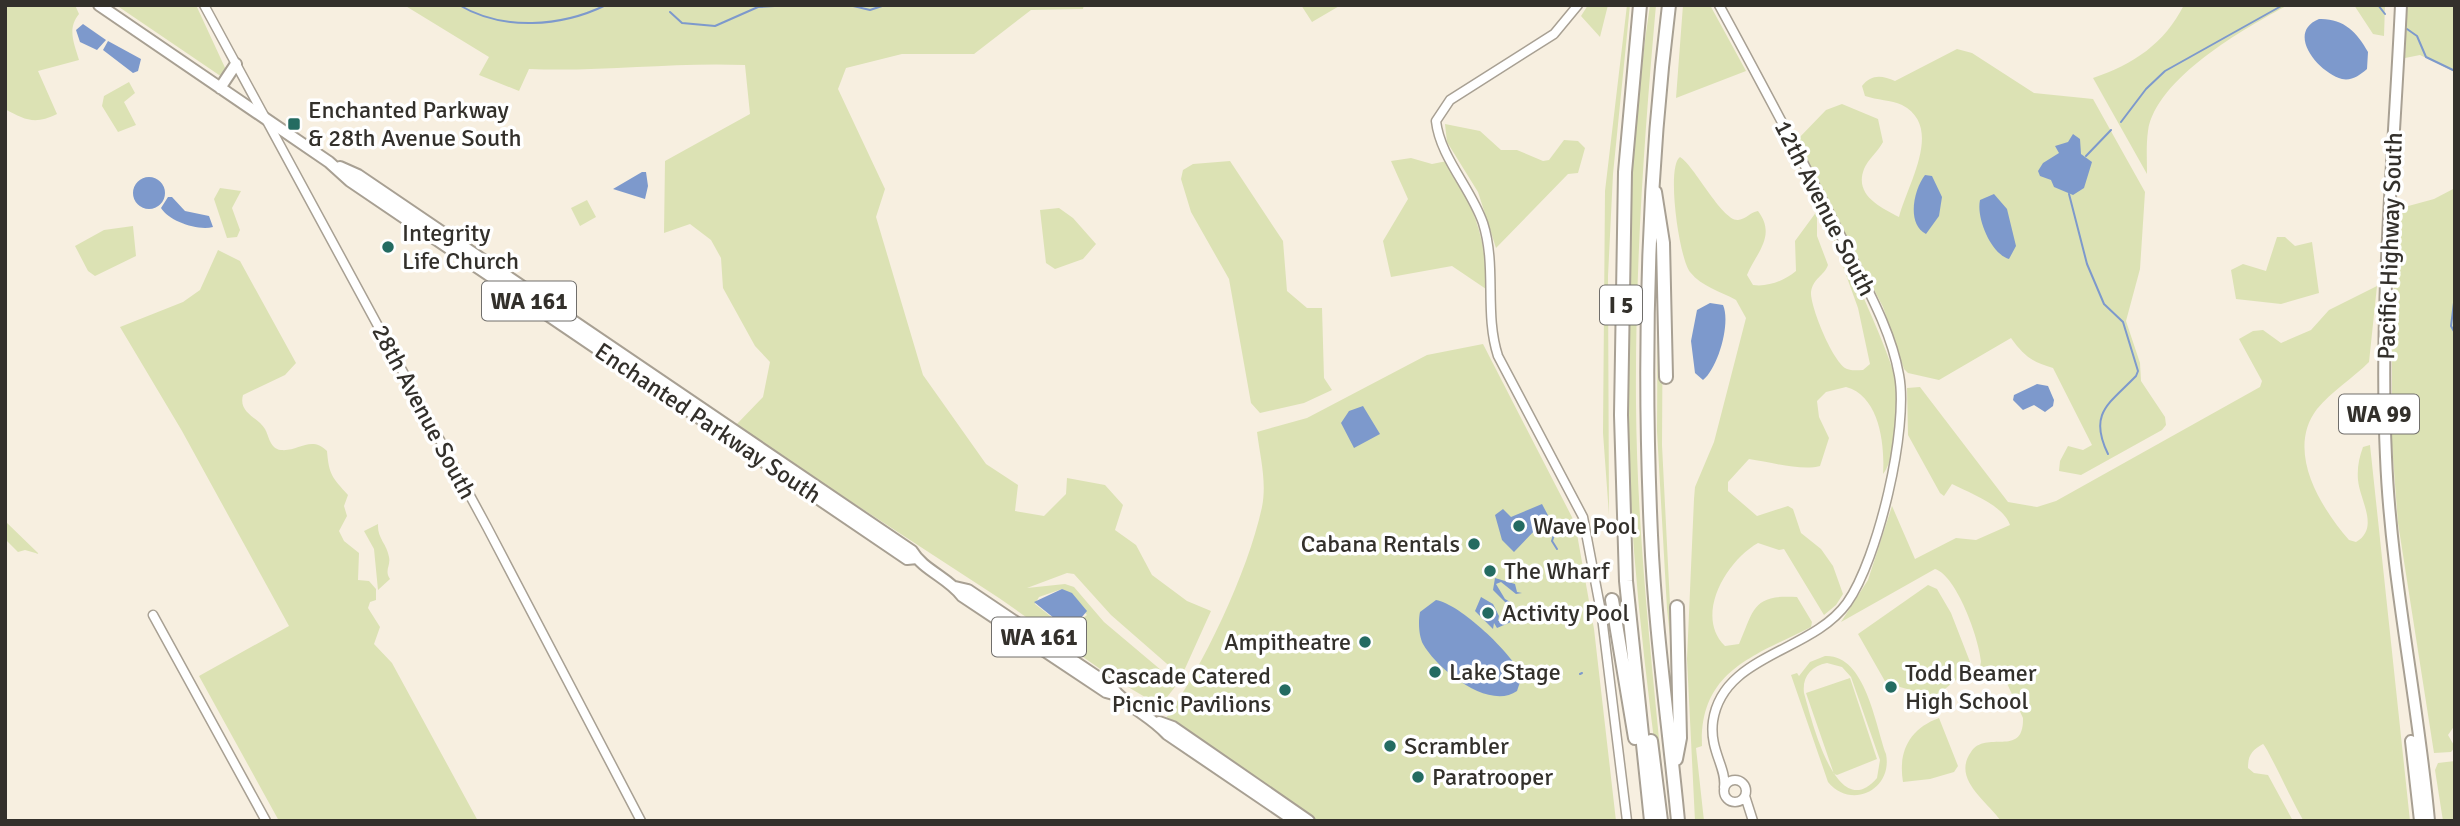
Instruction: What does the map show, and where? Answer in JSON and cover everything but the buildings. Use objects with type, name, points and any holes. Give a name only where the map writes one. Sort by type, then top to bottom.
[{"type":"highway","name":"I 5","points":[[1640,5],[1625,172],[1620,415],[1627,586],[1650,821]]},
{"type":"highway","name":"I 5","points":[[1637,30],[1646,5]]},
{"type":"highway","name":"I 5","points":[[1652,169],[1647,144],[1660,5]]},
{"type":"highway","name":"I 5","points":[[1669,5],[1652,169],[1647,405],[1651,538],[1678,821]]},
{"type":"highway","points":[[1652,169],[1662,228],[1666,377]]},
{"type":"highway","name":"I 5","points":[[1627,586],[1634,599],[1661,821]]},
{"type":"highway","points":[[1612,600],[1650,821]]},
{"type":"highway","points":[[1674,773],[1680,738],[1677,607]]},
{"type":"highway","name":"I 5","points":[[1667,715],[1671,821]]},
{"type":"main road","name":"Enchanted Parkway South","points":[[99,5],[329,162],[350,181],[677,397],[907,559],[916,558],[956,587],[962,596],[1106,692],[1117,695],[1156,722],[1167,734],[1295,821]]},
{"type":"main road","name":"Pacific Highway South","points":[[2395,5],[2379,424],[2388,556],[2420,821]]},
{"type":"main road","name":"Pacific Highway South","points":[[2401,5],[2385,359],[2386,458],[2397,589],[2430,821]]},
{"type":"main road","points":[[219,88],[236,64]]},
{"type":"main road","name":"Enchanted Parkway South","points":[[1156,722],[1173,727],[1309,821]]},
{"type":"street","name":"28th Avenue South","points":[[204,5],[641,821]]},
{"type":"street","points":[[1578,5],[1555,34],[1450,100],[1439,113],[1437,129],[1476,206],[1485,231],[1490,265],[1491,333],[1498,356],[1583,517],[1602,617],[1627,821]]},
{"type":"street","name":"12th Avenue South","points":[[1713,748],[1715,712],[1726,688],[1739,675],[1827,623],[1845,605],[1865,572],[1887,489],[1902,394],[1897,365],[1877,311],[1820,195],[1719,5]]},
{"type":"street","points":[[153,615],[265,821]]},
{"type":"street","points":[[1713,748],[1729,773],[1746,787],[1745,796],[1751,821]]},
{"type":"street","points":[[1713,748],[1724,777],[1725,797],[1751,821]]},
{"type":"street","points":[[1724,788],[1729,781],[1737,780]]},
{"type":"street","points":[[1733,802],[1740,802],[1745,796]]},
{"type":"green space","points":[[8,5],[75,5],[79,14],[72,31],[79,60],[38,71],[57,114],[30,120],[5,109],[5,9]]},
{"type":"green space","points":[[116,5],[196,5],[227,72],[222,77]]},
{"type":"green space","points":[[404,5],[1084,5],[1083,9],[1031,10],[974,54],[902,54],[846,68],[838,89],[885,189],[876,217],[923,375],[986,464],[1018,485],[1015,511],[1044,516],[1066,494],[1067,478],[1105,485],[1123,505],[1115,530],[1136,545],[1152,575],[1187,601],[1211,611],[1183,673],[1174,670],[1111,615],[1074,574],[1067,573],[1027,588],[1065,584],[1074,587],[1104,622],[1174,681],[1175,687],[1160,706],[1113,678],[999,598],[735,426],[763,397],[770,362],[755,346],[723,288],[721,258],[711,240],[690,224],[664,233],[665,161],[750,114],[745,65],[529,69],[519,91],[479,75],[489,57]],"holes":[[[1062,589],[1087,615],[1068,630],[1035,604],[1039,597]]]},
{"type":"green space","points":[[1301,5],[1341,5],[1312,22]]},
{"type":"green space","points":[[1588,5],[1608,5],[1600,37],[1581,16]]},
{"type":"green space","points":[[1627,5],[1630,5],[1613,174],[1608,276],[1609,515],[1603,433],[1605,191]]},
{"type":"green space","points":[[1650,5],[1656,5],[1639,254],[1637,455],[1647,612],[1667,821],[1664,821],[1640,618],[1627,415],[1630,209],[1634,141]]},
{"type":"green space","points":[[1683,5],[1710,5],[1746,71],[1676,98]]},
{"type":"green space","points":[[2184,5],[2288,5],[2227,41],[2184,74],[2167,92],[2155,111],[2148,131],[2147,174],[2093,78],[2122,66],[2146,51],[2167,31]]},
{"type":"green space","points":[[2354,5],[2385,5],[2384,36],[2373,34]]},
{"type":"green space","points":[[2407,5],[2455,5],[2455,72],[2420,55],[2405,58]]},
{"type":"green space","points":[[1957,49],[1972,53],[2034,93],[2093,99],[2145,192],[2140,269],[2126,321],[2140,363],[2141,381],[2165,417],[2166,425],[2162,430],[2081,475],[2059,471],[2060,461],[2068,446],[2083,450],[2092,445],[2053,368],[2029,358],[2011,338],[1939,380],[1908,373],[1904,369],[1883,307],[1797,140],[1826,110],[1842,104],[1878,119],[1883,142],[1864,169],[1863,186],[1871,199],[1899,217],[1920,156],[1921,127],[1914,115],[1902,105],[1865,96],[1862,86],[1869,79],[1877,77],[1895,81]]},
{"type":"green space","points":[[129,82],[135,93],[124,102],[136,125],[118,132],[102,106],[104,96]]},
{"type":"green space","points":[[1445,124],[1480,131],[1501,150],[1517,150],[1543,161],[1549,160],[1564,140],[1578,141],[1585,148],[1578,173],[1568,174],[1496,248],[1478,192],[1447,142]]},
{"type":"green space","points":[[1680,157],[1731,218],[1738,220],[1758,211],[1766,228],[1763,244],[1747,275],[1753,285],[1776,282],[1796,271],[1795,241],[1817,211],[1817,236],[1828,265],[1814,283],[1811,292],[1823,334],[1841,365],[1847,369],[1863,370],[1870,364],[1858,308],[1832,236],[1855,279],[1884,346],[1894,374],[1897,396],[1894,441],[1888,466],[1883,474],[1881,437],[1873,411],[1857,392],[1846,387],[1826,392],[1817,401],[1819,417],[1829,438],[1820,466],[1795,467],[1749,459],[1728,482],[1728,491],[1757,516],[1788,506],[1793,509],[1801,533],[1821,549],[1833,566],[1843,594],[1836,605],[1824,615],[1784,549],[1758,543],[1735,562],[1725,576],[1713,605],[1713,620],[1716,634],[1725,646],[1739,644],[1752,613],[1771,598],[1797,597],[1812,622],[1811,627],[1734,669],[1720,683],[1710,700],[1703,721],[1702,746],[1696,748],[1704,821],[1695,821],[1687,659],[1695,487],[1714,442],[1746,318],[1736,300],[1700,281],[1690,272],[1686,263],[1678,232],[1674,194],[1676,164]]},
{"type":"green space","points":[[1411,158],[1432,164],[1447,161],[1477,222],[1484,253],[1486,289],[1452,266],[1391,277],[1383,241],[1408,199],[1391,161]]},
{"type":"green space","points":[[1230,161],[1283,241],[1287,291],[1307,308],[1322,308],[1324,378],[1332,390],[1304,403],[1260,413],[1251,403],[1229,279],[1191,212],[1181,179],[1183,170],[1193,164]]},
{"type":"green space","points":[[220,188],[241,191],[232,208],[240,230],[237,237],[227,238],[214,199]]},
{"type":"green space","points":[[2455,188],[2455,725],[2448,735],[2455,747],[2451,752],[2434,753],[2398,523],[2392,445],[2392,307],[2401,208],[2434,199]]},
{"type":"green space","points":[[587,200],[596,217],[580,226],[571,208]]},
{"type":"green space","points":[[1059,208],[1073,218],[1096,244],[1083,259],[1055,269],[1046,263],[1040,210]]},
{"type":"green space","points":[[133,226],[136,256],[95,276],[88,271],[75,246],[104,230]]},
{"type":"green space","points":[[2277,237],[2285,237],[2295,246],[2312,242],[2319,293],[2281,304],[2236,299],[2231,270],[2243,264],[2266,271]]},
{"type":"green space","points":[[1658,247],[1663,276],[1662,445],[1673,664],[1667,609],[1657,431]]},
{"type":"green space","points":[[218,250],[240,261],[296,363],[285,375],[243,395],[243,406],[262,425],[272,445],[277,449],[287,450],[315,444],[327,451],[332,475],[348,495],[344,506],[347,516],[339,531],[344,541],[359,553],[358,580],[369,581],[376,589],[376,600],[370,602],[368,608],[380,627],[374,644],[392,663],[478,821],[279,821],[199,676],[289,626],[182,431],[120,327],[183,302],[200,290]]},
{"type":"green space","points":[[2377,286],[2369,362],[2317,409],[2308,425],[2306,460],[2318,496],[2338,527],[2349,540],[2356,542],[2367,529],[2367,514],[2359,488],[2358,471],[2363,447],[2370,445],[2410,821],[2304,821],[2263,744],[2251,753],[2248,768],[2254,773],[2268,775],[2293,821],[2001,821],[1973,789],[1968,780],[1966,762],[1978,746],[2011,741],[2017,737],[2022,730],[2023,718],[2004,677],[1989,680],[1977,676],[1981,661],[1976,638],[1966,609],[1951,583],[1935,569],[1841,622],[1868,580],[1892,506],[1915,559],[1956,538],[1976,540],[2010,525],[2001,511],[1952,484],[1944,496],[1940,493],[1908,435],[1907,388],[1920,387],[2008,502],[2037,507],[2056,501],[2260,387],[2262,381],[2239,339],[2253,331],[2263,330],[2281,343],[2311,330],[2329,310]]},
{"type":"green space","points":[[1483,344],[1575,523],[1594,629],[1616,821],[1315,821],[1164,721],[1208,647],[1235,589],[1255,533],[1264,488],[1257,432],[1307,418],[1427,355]]},
{"type":"green space","points":[[5,521],[39,554],[25,550],[18,552],[5,539]]},
{"type":"green space","points":[[378,524],[389,557],[390,579],[378,590],[374,549],[364,531]]},
{"type":"green space","points":[[1928,585],[1937,589],[1951,613],[1972,667],[1935,697],[1886,683],[1858,634]]},
{"type":"green space","points":[[1825,656],[1839,658],[1850,666],[1866,693],[1886,754],[1883,778],[1868,792],[1848,794],[1837,790],[1828,782],[1791,675],[1797,673],[1799,676],[1810,662]],"holes":[[[1827,663],[1842,667],[1851,677],[1880,760],[1877,778],[1862,789],[1849,788],[1838,779],[1819,743],[1804,693],[1806,677],[1816,667]]]},
{"type":"green space","points":[[1850,678],[1877,759],[1837,775],[1834,774],[1806,693]]},
{"type":"green space","points":[[1939,718],[1958,766],[1954,772],[1930,779],[1903,782],[1902,761],[1908,743],[1920,728]]},
{"type":"green space","points":[[2455,761],[2455,821],[2443,821],[2435,770],[2438,763]]},
{"type":"water","points":[[2319,19],[2342,24],[2359,38],[2368,52],[2367,69],[2352,78],[2342,79],[2316,61],[2305,43],[2305,33],[2309,25]]},
{"type":"water","points":[[83,24],[106,40],[97,50],[80,42],[76,30]]},
{"type":"water","points":[[108,41],[141,59],[138,71],[133,73],[103,50]]},
{"type":"water","points":[[2073,134],[2080,139],[2081,154],[2092,162],[2084,188],[2073,195],[2054,187],[2051,180],[2040,176],[2038,171],[2043,163],[2059,153],[2055,146],[2068,142]]},
{"type":"water","points":[[646,172],[648,186],[645,199],[613,189]]},
{"type":"water","points":[[1925,175],[1932,176],[1942,197],[1939,216],[1926,234],[1916,223],[1914,215],[1915,197]]},
{"type":"water","points":[[149,177],[160,182],[165,193],[160,204],[149,209],[138,204],[133,193],[138,182]]},
{"type":"water","points":[[1994,194],[2007,209],[2016,246],[2009,259],[2002,256],[1991,243],[1980,216],[1980,200]]},
{"type":"water","points":[[168,197],[172,197],[185,211],[209,216],[213,227],[192,226],[170,217],[161,208]]},
{"type":"water","points":[[1710,303],[1723,305],[1725,323],[1718,356],[1703,380],[1695,373],[1691,341],[1697,310]]},
{"type":"water","points":[[2037,384],[2048,386],[2054,400],[2053,406],[2045,412],[2034,405],[2023,410],[2013,400],[2014,395]]},
{"type":"water","points":[[1363,406],[1380,434],[1354,448],[1341,423],[1349,411]]},
{"type":"water","name":"Wave Pool","points":[[1542,504],[1551,521],[1536,529],[1514,552],[1502,540],[1495,515],[1503,509],[1511,517]]},
{"type":"water","points":[[1495,578],[1515,584],[1517,592],[1522,593],[1516,594],[1501,582],[1496,584],[1505,599],[1512,603],[1512,610],[1518,619],[1497,628],[1494,623],[1493,629],[1475,611],[1481,597],[1493,604],[1499,616],[1498,621],[1513,620],[1507,604],[1493,590]]},
{"type":"water","points":[[1062,589],[1072,593],[1087,611],[1070,631],[1034,602]]},
{"type":"water","points":[[1436,600],[1458,610],[1508,655],[1522,676],[1517,691],[1505,696],[1479,692],[1452,675],[1430,654],[1423,644],[1419,616],[1420,612]]},
{"type":"waterway","points":[[459,5],[494,19],[532,23],[570,18],[606,5]]},
{"type":"waterway","points":[[670,12],[682,23],[715,26],[758,7],[791,5]]},
{"type":"waterway","points":[[849,5],[870,10],[885,5]]},
{"type":"waterway","points":[[2121,122],[2146,89],[2165,71],[2283,5]]},
{"type":"waterway","points":[[2378,5],[2385,14]]},
{"type":"waterway","points":[[2407,29],[2417,36],[2426,57],[2455,71]]},
{"type":"waterway","points":[[2086,156],[2111,130]]},
{"type":"waterway","points":[[2069,194],[2087,264],[2104,304],[2123,322],[2138,371],[2104,410],[2100,428],[2108,454]]},
{"type":"waterway","points":[[2455,295],[2451,326],[2455,333]]},
{"type":"waterway","points":[[1557,549],[1552,541],[1557,525],[1561,523]]},
{"type":"place","name":"Enchanted Parkway & 28th Avenue South","points":[[294,124]]},
{"type":"place","name":"Integrity Life Church","points":[[388,247]]},
{"type":"place","name":"Wave Pool","points":[[1519,526]]},
{"type":"place","name":"Cabana Rentals","points":[[1474,544]]},
{"type":"place","name":"The Wharf","points":[[1490,571]]},
{"type":"place","name":"Activity Pool","points":[[1488,613]]},
{"type":"place","name":"Ampitheatre","points":[[1365,642]]},
{"type":"place","name":"Lake Stage","points":[[1435,672]]},
{"type":"place","name":"Todd Beamer High School","points":[[1891,687]]},
{"type":"place","name":"Cascade Catered Picnic Pavilions","points":[[1285,690]]},
{"type":"place","name":"Scrambler","points":[[1390,746]]},
{"type":"place","name":"Paratrooper","points":[[1418,777]]}]
